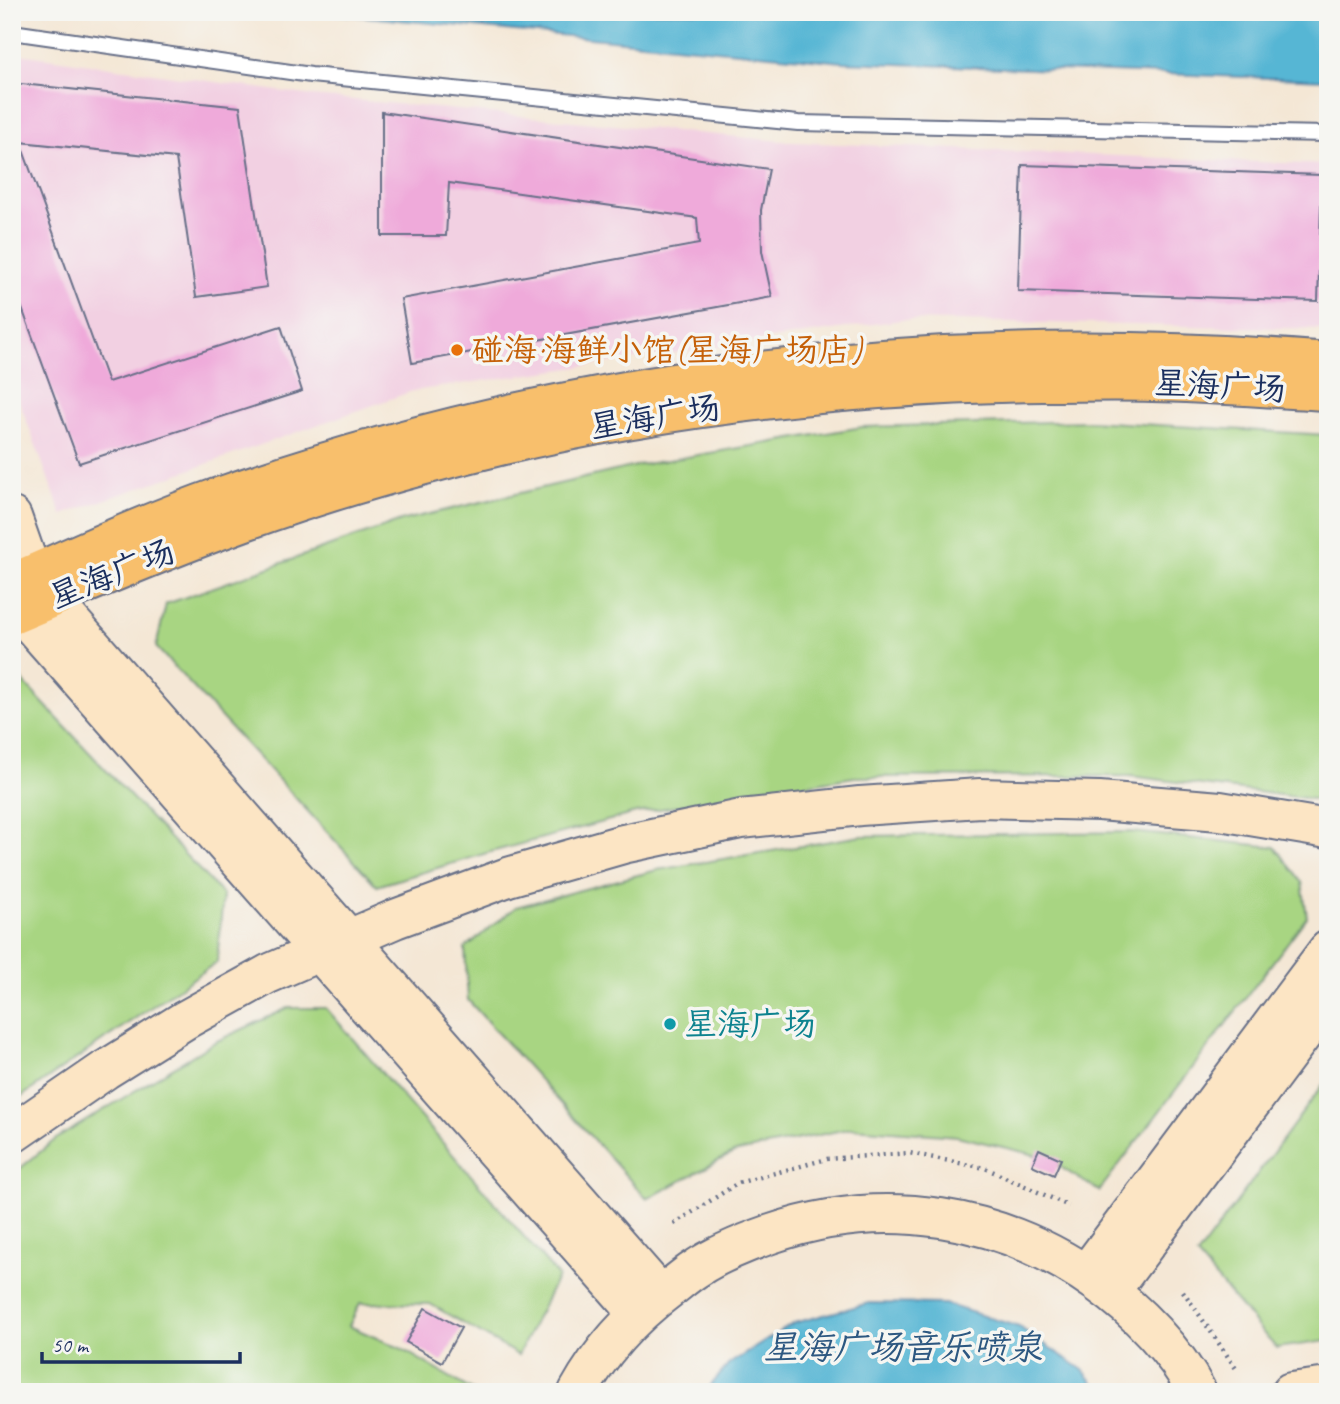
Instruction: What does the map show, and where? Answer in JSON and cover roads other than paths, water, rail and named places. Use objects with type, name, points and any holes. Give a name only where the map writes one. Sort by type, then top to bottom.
[{"type":"highway","name":"星海广场","points":[[23,597],[130,531],[219,497],[399,441],[584,397],[772,369],[962,353],[1154,352],[1249,355],[1328,362]]},
{"type":"highway","name":"星海广场","points":[[23,597],[141,561],[227,527],[317,497],[497,447],[589,427],[776,398],[962,384],[1150,382],[1328,391]]},
{"type":"street","points":[[12,517],[23,597],[335,945],[650,1305]]},
{"type":"street","points":[[12,1134],[105,1070],[185,1020],[268,974],[395,919],[508,877],[624,844],[741,819],[860,806],[993,799],[1099,801],[1220,811],[1328,829]]},
{"type":"street","points":[[1098,1283],[1328,950]]},
{"type":"street","points":[[1098,1283],[1328,1000]]},
{"type":"street","points":[[578,1392],[610,1344],[650,1305],[695,1269],[746,1242],[799,1224],[855,1215],[913,1214],[969,1223],[1023,1240],[1074,1265],[1120,1299],[1161,1339],[1198,1392]]},
{"type":"street","points":[[1291,1392],[1328,1387]]},
{"type":"lane","points":[[12,33],[311,75],[798,123],[1328,134]]},
{"type":"water","points":[[314,12],[1328,12],[1328,80],[843,62]]},
{"type":"water","name":"星海广场音乐喷泉","points":[[869,1303],[945,1304],[1019,1327],[1083,1370],[1101,1392],[705,1392],[729,1364],[794,1323]]},
{"type":"place","name":"碰海·海鲜小馆(星海广场店)","points":[[457,350]]},
{"type":"place","name":"星海广场","points":[[670,1024]]}]
